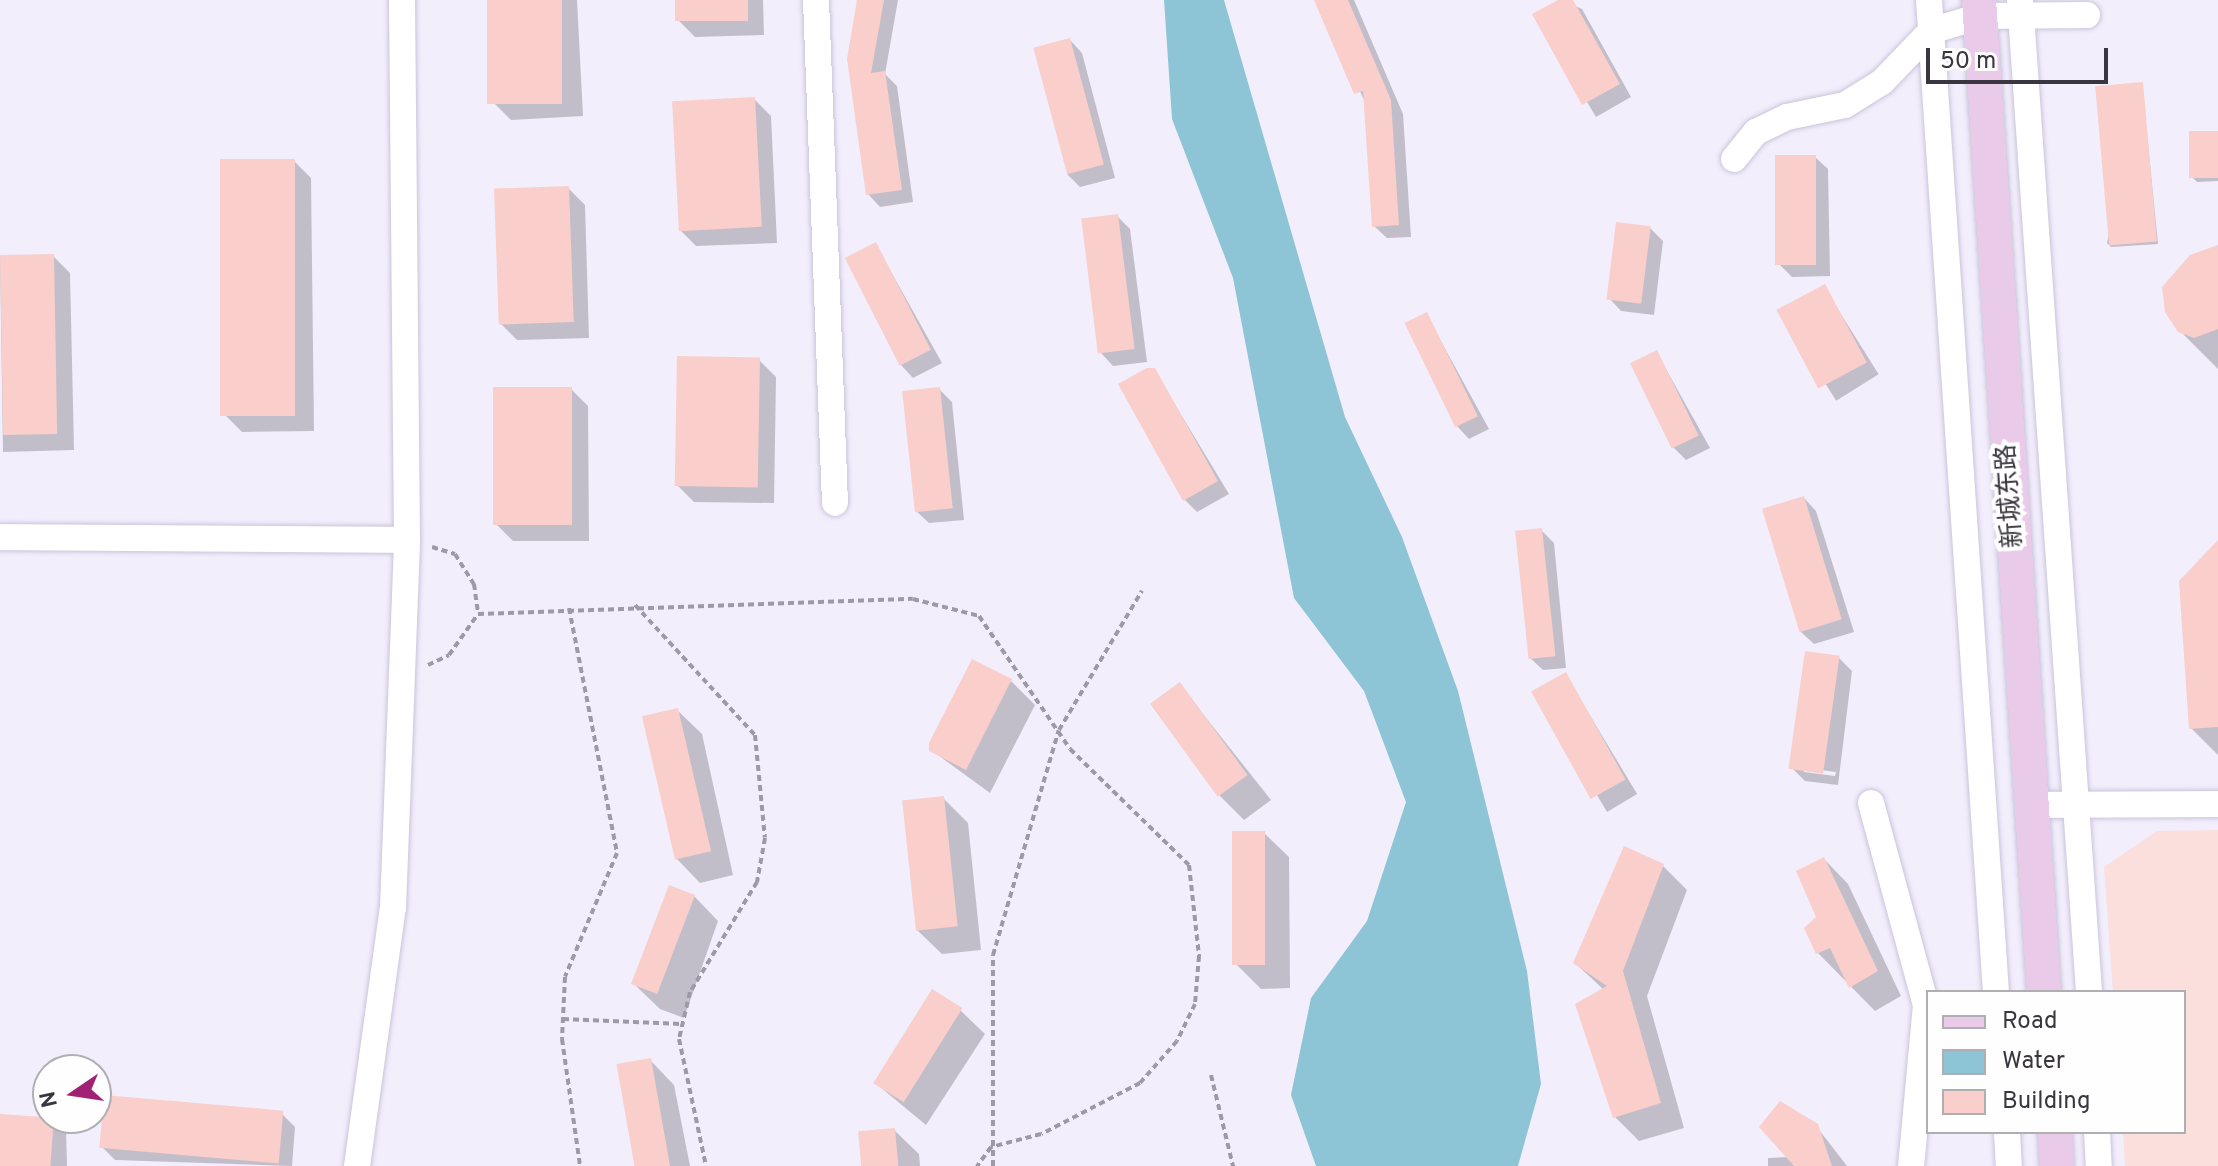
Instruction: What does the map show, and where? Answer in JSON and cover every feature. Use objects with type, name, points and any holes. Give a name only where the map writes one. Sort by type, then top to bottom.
[{"type":"main road","name":"新城东路","points":[[1980,8],[2044,990]]},
{"type":"main road","points":[[2055,1134],[2057,1166]]},
{"type":"street","points":[[357,1166],[393,908],[402,678],[407,540],[402,0]]},
{"type":"street","points":[[816,0],[835,503]]},
{"type":"street","points":[[1929,0],[1996,990]]},
{"type":"street","points":[[1734,159],[1756,132],[1787,117],[1845,105],[1882,82],[1931,31],[1980,8],[2021,7],[2087,15]]},
{"type":"street","points":[[2021,7],[2089,990]]},
{"type":"street","points":[[0,537],[407,540]]},
{"type":"street","points":[[1871,803],[1926,1005],[1911,1166]]},
{"type":"street","points":[[2030,805],[2218,804]]},
{"type":"street","points":[[2007,1134],[2009,1166]]},
{"type":"street","points":[[2097,1134],[2099,1166]]},
{"type":"path","points":[[402,678],[449,655],[478,614],[474,584],[455,554],[407,540]]},
{"type":"path","points":[[993,1166],[993,955],[1059,730],[1142,591]]},
{"type":"path","points":[[478,614],[635,605],[913,599],[979,616],[1070,749],[1189,865],[1199,956],[1195,1004],[1177,1041],[1140,1083],[1041,1134],[991,1147],[977,1166]]},
{"type":"path","points":[[635,605],[755,735],[765,838],[757,882],[690,992],[679,1039],[706,1166]]},
{"type":"path","points":[[569,608],[617,853],[565,977],[563,1019],[580,1166]]},
{"type":"path","points":[[563,1019],[682,1024]]},
{"type":"path","points":[[1211,1075],[1233,1166]]},
{"type":"shaded area","points":[[2218,830],[2218,1166],[2125,1166],[2123,1134],[2186,1134],[2186,990],[2113,990],[2104,867],[2157,831]]},
{"type":"water","points":[[1164,0],[1224,0],[1345,417],[1402,537],[1458,691],[1527,971],[1541,1084],[1518,1166],[1316,1166],[1291,1095],[1311,998],[1367,921],[1406,802],[1364,691],[1294,598],[1233,278],[1172,119]]},
{"type":"building","points":[[487,0],[562,0],[562,104],[487,104]]},
{"type":"building","points":[[675,0],[748,0],[748,21],[675,21]]},
{"type":"building","points":[[857,0],[884,0],[871,73],[885,71],[902,190],[866,195],[847,59]]},
{"type":"building","points":[[1314,0],[1348,0],[1391,100],[1399,225],[1372,227],[1363,91],[1354,94]]},
{"type":"building","points":[[1558,0],[1573,0],[1620,84],[1582,105],[1532,14]]},
{"type":"building","points":[[1070,38],[1104,165],[1067,174],[1033,48]]},
{"type":"building","points":[[2143,82],[2157,241],[2109,246],[2095,86]]},
{"type":"building","points":[[755,97],[762,227],[679,231],[672,101]]},
{"type":"building","points":[[2189,131],[2218,131],[2218,178],[2189,178]]},
{"type":"building","points":[[1775,155],[1816,155],[1816,265],[1775,265]]},
{"type":"building","points":[[220,159],[295,159],[295,416],[220,416]]},
{"type":"building","points":[[569,186],[574,322],[499,325],[494,189]]},
{"type":"building","points":[[1118,214],[1135,349],[1098,353],[1081,219]]},
{"type":"building","points":[[1616,222],[1651,226],[1641,304],[1606,299]]},
{"type":"building","points":[[876,242],[931,350],[900,366],[845,258]]},
{"type":"building","points":[[2218,245],[2218,329],[2194,338],[2178,332],[2165,312],[2162,287],[2190,255]]},
{"type":"building","points":[[54,254],[57,434],[3,435],[0,255]]},
{"type":"building","points":[[1825,284],[1867,363],[1818,388],[1776,310]]},
{"type":"building","points":[[1427,312],[1478,416],[1455,427],[1405,323]]},
{"type":"building","points":[[1657,350],[1699,435],[1672,449],[1630,363]]},
{"type":"building","points":[[677,356],[760,357],[758,487],[675,486]]},
{"type":"building","points":[[1147,368],[1155,368],[1218,481],[1183,501],[1118,384]]},
{"type":"building","points":[[493,387],[572,387],[572,525],[493,525]]},
{"type":"building","points":[[940,387],[953,508],[915,512],[902,391]]},
{"type":"building","points":[[1804,496],[1842,619],[1800,632],[1762,509]]},
{"type":"building","points":[[1542,528],[1555,656],[1529,659],[1515,531]]},
{"type":"building","points":[[2218,540],[2218,727],[2189,729],[2179,581]]},
{"type":"building","points":[[1805,651],[1840,656],[1823,774],[1788,769]]},
{"type":"building","points":[[972,659],[1012,679],[966,770],[929,751],[929,743]]},
{"type":"building","points":[[1566,672],[1626,780],[1591,799],[1531,691]]},
{"type":"building","points":[[1180,682],[1248,775],[1218,797],[1150,704]]},
{"type":"building","points":[[678,708],[711,851],[675,860],[642,716]]},
{"type":"building","points":[[944,796],[958,926],[916,931],[902,800]]},
{"type":"building","points":[[1232,831],[1265,831],[1265,965],[1232,965]]},
{"type":"building","points":[[1624,846],[1664,864],[1623,971],[1661,1103],[1613,1118],[1575,1004],[1607,986],[1573,963]]},
{"type":"building","points":[[1824,857],[1878,971],[1849,988],[1830,948],[1816,954],[1804,928],[1816,917],[1796,871]]},
{"type":"building","points":[[669,885],[695,895],[657,994],[631,984]]},
{"type":"building","points":[[932,989],[963,1008],[904,1102],[873,1083]]},
{"type":"building","points":[[651,1058],[670,1166],[635,1166],[617,1064]]},
{"type":"building","points":[[112,1096],[283,1111],[279,1163],[99,1148],[101,1134],[112,1134]]},
{"type":"building","points":[[1780,1101],[1818,1124],[1832,1166],[1794,1166],[1759,1127]]},
{"type":"building","points":[[0,1114],[32,1116],[32,1134],[53,1134],[50,1166],[0,1166]]},
{"type":"building","points":[[895,1128],[898,1166],[861,1166],[858,1131]]}]
